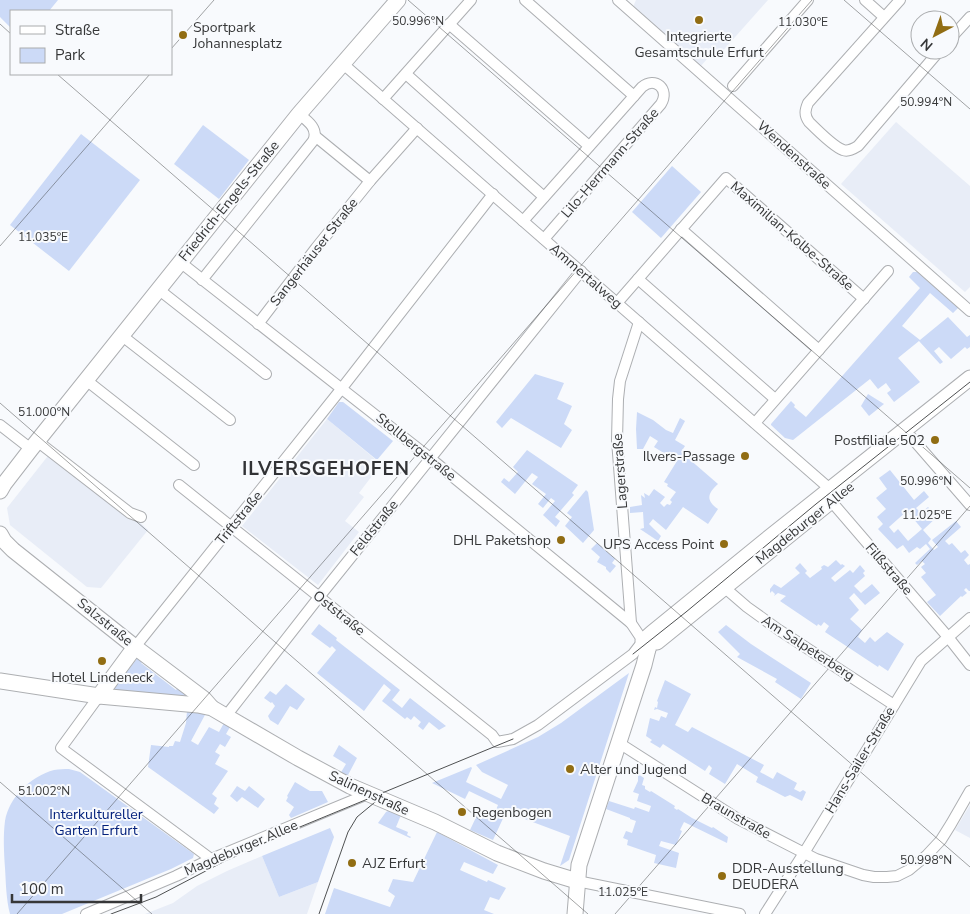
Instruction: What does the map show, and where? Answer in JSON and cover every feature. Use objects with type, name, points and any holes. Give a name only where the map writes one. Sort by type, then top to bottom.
[{"type":"street","name":"Friedrich-Engels-Straße","points":[[0,491],[158,288],[298,114],[398,0]]},
{"type":"street","points":[[384,99],[471,0]]},
{"type":"street","name":"Lilo-Herrmann-Straße","points":[[525,0],[634,96]]},
{"type":"street","name":"Wendenstraße","points":[[618,0],[970,311]]},
{"type":"street","points":[[733,86],[808,0]]},
{"type":"street","points":[[865,0],[884,17]]},
{"type":"street","points":[[900,0],[808,103],[805,110],[806,117],[809,122],[835,145],[843,150],[851,150],[858,146],[931,60]]},
{"type":"street","points":[[960,28],[970,16]]},
{"type":"street","name":"Lilo-Herrmann-Straße","points":[[449,24],[589,146]]},
{"type":"street","name":"Ammertalweg","points":[[342,63],[755,423],[831,495]]},
{"type":"street","name":"Lilo-Herrmann-Straße","points":[[406,74],[544,197]]},
{"type":"street","name":"Lilo-Herrmann-Straße","points":[[523,220],[645,84],[652,83],[660,86],[664,93],[661,104],[544,239]]},
{"type":"street","points":[[298,114],[313,126],[315,136],[370,180]]},
{"type":"street","name":"Sangerhäuser Straße","points":[[258,324],[370,180],[417,128]]},
{"type":"street","name":"Friedrich-Engels-Straße","points":[[202,280],[313,142],[315,136]]},
{"type":"street","name":"Maximilian-Kolbe-Straße","points":[[617,303],[726,178],[864,299]]},
{"type":"street","name":"Triftstraße","points":[[211,859],[62,748],[135,647],[342,388],[493,194]]},
{"type":"street","points":[[681,229],[819,350]]},
{"type":"street","name":"Stollbergstraße","points":[[180,262],[430,458],[631,623],[645,645]]},
{"type":"street","name":"Feldstraße","points":[[226,716],[319,597],[581,271]]},
{"type":"street","name":"Maximilian-Kolbe-Straße","points":[[755,423],[888,271]]},
{"type":"street","points":[[638,279],[775,399]]},
{"type":"street","points":[[158,288],[266,374]]},
{"type":"street","name":"Lagerstraße","points":[[631,623],[617,424],[620,381],[639,322]]},
{"type":"street","points":[[121,335],[230,420]]},
{"type":"street","name":"Magdeburger Allee","points":[[513,739],[538,725],[645,645],[726,588],[831,495],[970,378]]},
{"type":"street","points":[[86,380],[194,465]]},
{"type":"street","name":"Magdeburger Allee","points":[[645,645],[765,541],[911,437],[970,391]]},
{"type":"street","points":[[0,425],[34,445],[130,513],[142,517]]},
{"type":"street","points":[[911,437],[970,505]]},
{"type":"street","name":"Oststraße","points":[[179,485],[492,735],[497,742],[513,739]]},
{"type":"street","name":"Filßstraße","points":[[831,495],[970,665]]},
{"type":"street","name":"Salzstraße","points":[[0,534],[13,550],[212,708]]},
{"type":"street","name":"Am Salpeterberg","points":[[726,588],[747,607],[779,630],[894,705]]},
{"type":"street","name":"Hans-Sailer-Straße","points":[[765,914],[921,661],[970,618]]},
{"type":"street","points":[[575,914],[579,865],[644,665],[645,645]]},
{"type":"street","name":"Salinenstraße","points":[[0,681],[99,696],[198,705],[212,708],[350,786],[435,822],[497,853],[577,881],[740,914]]},
{"type":"street","name":"Braunstraße","points":[[619,743],[738,820],[816,859],[863,875],[897,876],[909,870],[927,855],[940,840],[970,791]]},
{"type":"street","name":"Magdeburger Allee","points":[[86,914],[211,859],[368,794]]},
{"type":"shaded area","name":"Integrierte Gesamtschule Erfurt","points":[[636,0],[768,0],[720,54],[715,50],[700,67],[633,7]]},
{"type":"shaded area","points":[[896,122],[970,186],[970,287],[965,292],[841,184]]},
{"type":"shaded area","points":[[327,419],[381,464],[359,493],[364,497],[345,521],[359,532],[318,585],[242,526]]},
{"type":"shaded area","points":[[51,452],[130,513],[148,530],[101,588],[87,587],[10,525],[7,508]]},
{"type":"shaded area","points":[[970,805],[970,838],[955,830]]},
{"type":"shaded area","points":[[262,856],[279,897],[318,882],[307,914],[145,914],[173,903],[197,886]]},
{"type":"green space","points":[[0,0],[58,0],[50,10],[10,10],[10,27],[0,17]]},
{"type":"green space","points":[[203,125],[249,160],[219,199],[174,164]]},
{"type":"green space","points":[[81,134],[140,180],[69,271],[10,225]]},
{"type":"green space","points":[[672,166],[701,192],[661,238],[632,212]]},
{"type":"green space","points":[[913,272],[917,272],[960,306],[953,313],[930,293],[902,326],[920,340],[948,317],[967,337],[970,335],[970,347],[967,349],[965,347],[951,359],[939,347],[934,351],[943,362],[940,364],[919,341],[898,358],[920,382],[894,402],[887,393],[891,390],[886,383],[878,389],[870,379],[793,440],[785,438],[771,424],[791,401],[795,405],[794,407],[806,417],[920,288],[909,277]]},
{"type":"green space","points":[[535,374],[564,383],[557,399],[572,406],[564,424],[572,430],[561,448],[511,418],[502,428],[496,422]]},
{"type":"green space","points":[[868,394],[884,404],[869,416],[861,406]]},
{"type":"green space","points":[[339,402],[343,402],[393,441],[377,460],[327,419]]},
{"type":"green space","points":[[637,412],[673,433],[680,418],[685,421],[675,440],[685,446],[681,452],[718,484],[709,496],[711,503],[718,509],[708,524],[683,507],[666,530],[653,519],[649,524],[661,536],[658,541],[640,529],[644,528],[643,512],[630,513],[630,507],[642,505],[641,495],[645,498],[644,493],[649,496],[654,489],[665,497],[660,503],[664,507],[667,504],[670,505],[672,502],[670,500],[676,492],[664,482],[677,461],[654,447],[658,441],[650,436],[643,449],[637,449]]},
{"type":"green space","points":[[527,450],[578,485],[572,493],[574,495],[555,517],[560,521],[556,527],[543,515],[555,501],[551,498],[543,508],[538,504],[546,494],[532,484],[538,477],[532,473],[515,494],[501,482],[504,478],[509,482],[518,472],[513,467]]},
{"type":"green space","points":[[890,470],[914,500],[924,491],[929,497],[916,508],[921,513],[928,507],[937,517],[923,530],[931,539],[928,543],[934,550],[938,547],[932,540],[956,521],[961,527],[945,541],[949,545],[952,543],[961,553],[965,550],[969,555],[964,560],[968,565],[970,564],[970,591],[966,588],[964,590],[967,593],[961,596],[940,616],[927,602],[936,595],[921,577],[926,573],[921,567],[925,564],[922,561],[917,565],[915,563],[930,549],[926,544],[920,549],[917,547],[909,553],[903,545],[897,549],[878,529],[883,524],[877,517],[886,509],[876,498],[887,489],[879,478]],"holes":[[[907,511],[922,529],[908,541],[898,529],[894,533],[889,527]]]},
{"type":"green space","points":[[586,490],[588,492],[594,530],[583,543],[565,526],[572,517],[567,513]]},
{"type":"green space","points":[[597,543],[615,559],[612,563],[616,566],[610,573],[606,567],[597,562],[600,557],[591,549]]},
{"type":"green space","points":[[836,560],[845,566],[831,578],[835,582],[850,570],[853,573],[860,565],[865,571],[863,573],[865,576],[854,586],[861,593],[872,584],[880,593],[865,605],[854,593],[849,598],[859,610],[850,619],[862,630],[858,637],[865,643],[870,637],[875,642],[887,632],[904,644],[888,671],[879,665],[878,667],[825,632],[829,626],[824,622],[821,626],[818,624],[817,626],[780,601],[786,596],[778,593],[774,596],[775,594],[772,591],[770,593],[770,589],[774,584],[781,588],[800,573],[795,568],[800,563],[810,578],[822,569],[821,567],[824,565],[828,567]]},
{"type":"green space","points":[[319,624],[337,638],[336,640],[400,690],[392,700],[402,708],[410,698],[446,726],[439,730],[429,722],[423,730],[418,726],[421,722],[414,716],[411,720],[407,717],[405,719],[382,701],[391,690],[384,684],[364,711],[317,673],[336,650],[332,646],[330,648],[311,634]]},
{"type":"green space","points":[[726,625],[751,644],[811,683],[801,699],[775,682],[777,679],[737,657],[740,654],[718,632]]},
{"type":"green space","points":[[136,655],[144,660],[141,663],[176,690],[179,686],[192,697],[119,690],[112,691],[136,660],[133,657]]},
{"type":"green space","points":[[629,673],[569,860],[560,866],[570,836],[506,812],[493,840],[470,830],[479,811],[493,817],[498,805],[469,791],[465,799],[432,783],[471,767],[466,782],[501,799],[508,785],[482,772],[476,765],[538,737],[561,723]]},
{"type":"green space","points":[[665,680],[691,694],[675,725],[688,732],[692,727],[764,765],[760,772],[773,779],[777,772],[797,783],[794,789],[806,792],[802,801],[790,795],[785,797],[756,782],[758,777],[737,764],[725,784],[709,774],[712,768],[709,765],[705,771],[663,744],[660,748],[650,742],[652,740],[646,736],[650,718],[659,721],[661,716],[666,718],[668,713],[657,709],[654,710],[655,707],[657,708],[657,701]]},
{"type":"green space","points":[[286,684],[305,699],[297,710],[290,706],[278,725],[270,720],[268,716],[275,706],[264,698],[270,691],[276,695]]},
{"type":"green space","points":[[187,711],[206,713],[191,741],[198,745],[209,727],[219,732],[224,723],[230,727],[226,734],[231,737],[225,747],[220,744],[215,752],[220,755],[215,764],[228,771],[212,794],[217,798],[214,804],[219,808],[214,814],[148,767],[151,745],[169,747],[173,746],[175,741],[180,742],[186,723]]},
{"type":"green space","points":[[339,745],[357,758],[347,777],[340,774],[346,764],[333,756]]},
{"type":"green space","name":"Interkultureller Garten Erfurt","points":[[69,769],[80,772],[194,854],[193,858],[62,914],[10,914],[6,891],[4,850],[4,827],[7,812],[16,796],[29,782],[54,770]]},
{"type":"green space","points":[[638,774],[644,778],[642,785],[645,786],[645,789],[675,806],[674,808],[677,810],[713,827],[728,837],[727,843],[684,822],[676,845],[661,841],[659,846],[679,853],[676,868],[654,863],[656,855],[627,845],[628,840],[623,838],[626,831],[632,833],[636,821],[606,809],[609,801],[649,812],[651,806],[637,801],[639,794],[633,792],[638,781]]},
{"type":"green space","points":[[295,782],[310,791],[322,791],[328,802],[291,818],[289,815],[294,807],[286,801]]},
{"type":"green space","points":[[237,786],[245,791],[249,786],[265,799],[258,808],[242,797],[237,802],[230,796]]},
{"type":"green space","points":[[390,810],[401,815],[396,827],[408,832],[407,835],[410,838],[378,823],[386,812]]},
{"type":"green space","points":[[330,828],[334,837],[318,882],[279,897],[262,856]]},
{"type":"green space","points":[[437,832],[498,865],[493,874],[464,862],[460,870],[506,888],[499,900],[490,897],[484,910],[494,914],[325,914],[334,888],[390,907],[395,896],[388,891],[393,879],[413,882]]},
{"type":"tram line","points":[[633,654],[816,504],[970,382]]},
{"type":"tram line","points":[[111,914],[156,897],[221,863],[295,829],[513,739]]},
{"type":"tram line","points":[[319,914],[348,832],[357,817],[380,798]]},
{"type":"place","name":"Integrierte Gesamtschule Erfurt","points":[[699,20]]},
{"type":"place","name":"Sportpark Johannesplatz","points":[[183,35]]},
{"type":"place","name":"Postfiliale 502","points":[[935,440]]},
{"type":"place","name":"Ilvers-Passage","points":[[745,456]]},
{"type":"place","name":"DHL Paketshop","points":[[561,540]]},
{"type":"place","name":"UPS Access Point","points":[[724,544]]},
{"type":"place","name":"Hotel Lindeneck","points":[[102,661]]},
{"type":"place","name":"Alter und Jugend","points":[[570,769]]},
{"type":"place","name":"Regenbogen","points":[[462,812]]},
{"type":"place","name":"AJZ Erfurt","points":[[352,863]]},
{"type":"place","name":"DDR-Ausstellung DEUDERA","points":[[722,876]]},
{"type":"district","name":"ILVERSGEHOFEN","points":[[326,469]]}]
